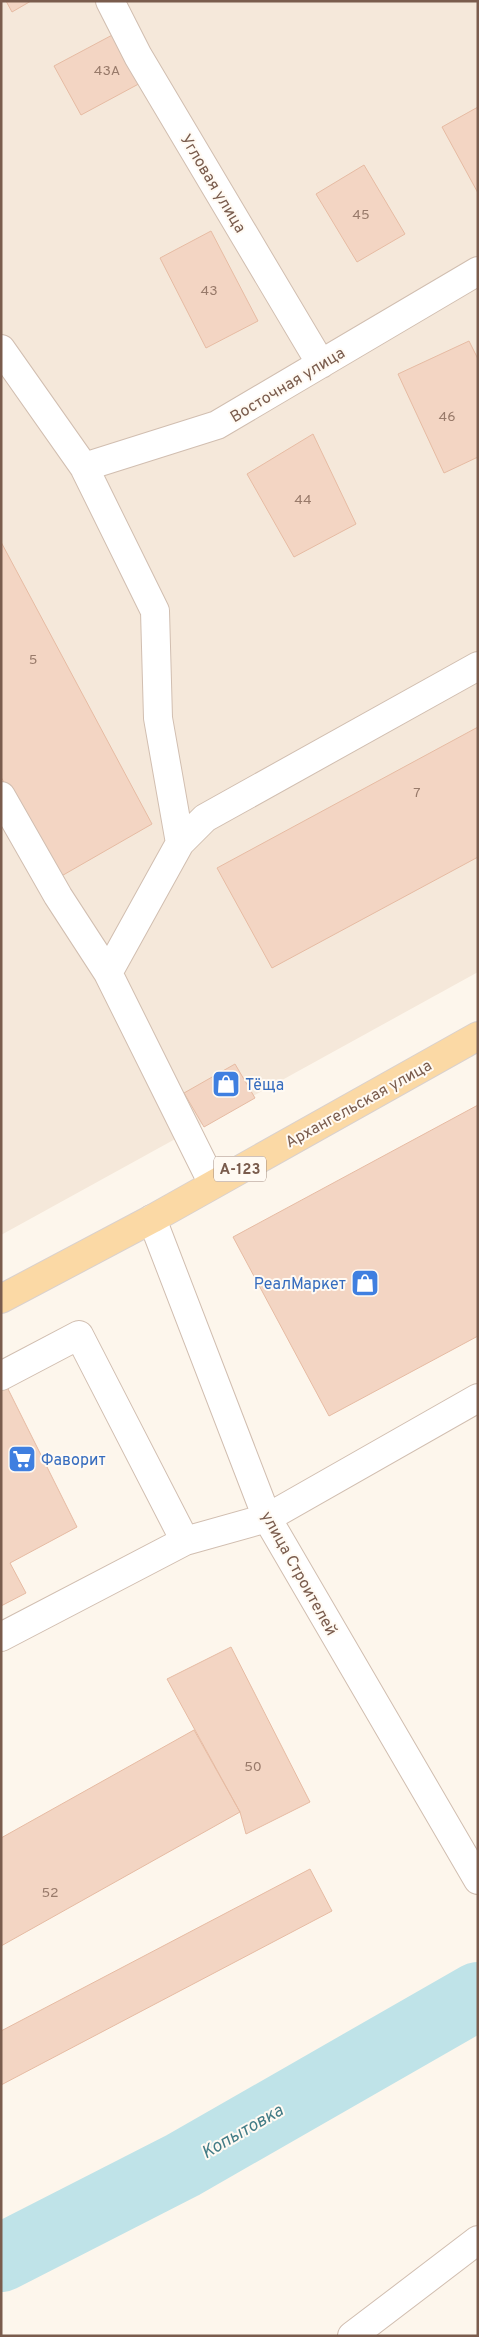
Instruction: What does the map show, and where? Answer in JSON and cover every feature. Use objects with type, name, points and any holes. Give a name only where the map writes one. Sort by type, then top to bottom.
[{"type":"main road","name":"Архангельская улица","points":[[1,1299],[152,1219],[478,1036]]},
{"type":"street","name":"Угловая улица","points":[[110,1],[138,56],[321,364]]},
{"type":"street","name":"Восточная улица","points":[[84,468],[217,425],[478,271]]},
{"type":"street","points":[[1,349],[84,468],[155,611],[158,718],[180,843]]},
{"type":"street","points":[[108,973],[180,843],[205,818],[478,666]]},
{"type":"street","points":[[1,796],[58,896],[108,973],[213,1184]]},
{"type":"street","name":"улица Строителей","points":[[152,1219],[267,1518],[478,1880]]},
{"type":"street","points":[[1,1376],[79,1335],[185,1541]]},
{"type":"street","points":[[1,1637],[185,1541],[267,1518],[478,1398]]},
{"type":"street","points":[[352,2336],[478,2240]]},
{"type":"shaded area","points":[[1,1],[478,1],[478,972],[1,1235]]},
{"type":"building","points":[[6,1],[31,1],[12,12]]},
{"type":"building","points":[[133,24],[159,73],[81,115],[54,66]]},
{"type":"building","points":[[478,107],[478,193],[442,127]]},
{"type":"building","points":[[364,165],[405,234],[357,262],[316,194]]},
{"type":"building","points":[[211,231],[258,321],[206,348],[160,258]]},
{"type":"building","points":[[469,341],[478,359],[478,457],[444,473],[398,374]]},
{"type":"building","points":[[313,434],[356,524],[294,557],[247,474]]},
{"type":"building","points":[[1,542],[152,824],[58,878],[1,777]]},
{"type":"building","points":[[478,727],[478,857],[272,968],[217,868]]},
{"type":"building","points":[[235,1064],[255,1098],[204,1127],[184,1093]]},
{"type":"building","points":[[478,1105],[478,1336],[329,1416],[233,1237]]},
{"type":"building","name":"Фаворит","points":[[7,1387],[77,1527],[10,1563],[26,1593],[1,1606],[1,1390]]},
{"type":"building","points":[[231,1647],[310,1802],[246,1834],[240,1812],[167,1679]]},
{"type":"building","points":[[194,1730],[240,1812],[1,1946],[1,1838]]},
{"type":"building","points":[[310,1869],[332,1911],[1,2085],[1,2031]]},
{"type":"waterway","name":"Копытовка","points":[[1,2258],[183,2165],[478,1996]]},
{"type":"place","name":"Тёща","points":[[226,1084]]},
{"type":"place","name":"РеалМаркет","points":[[365,1283]]},
{"type":"place","name":"Фаворит","points":[[22,1459]]}]
